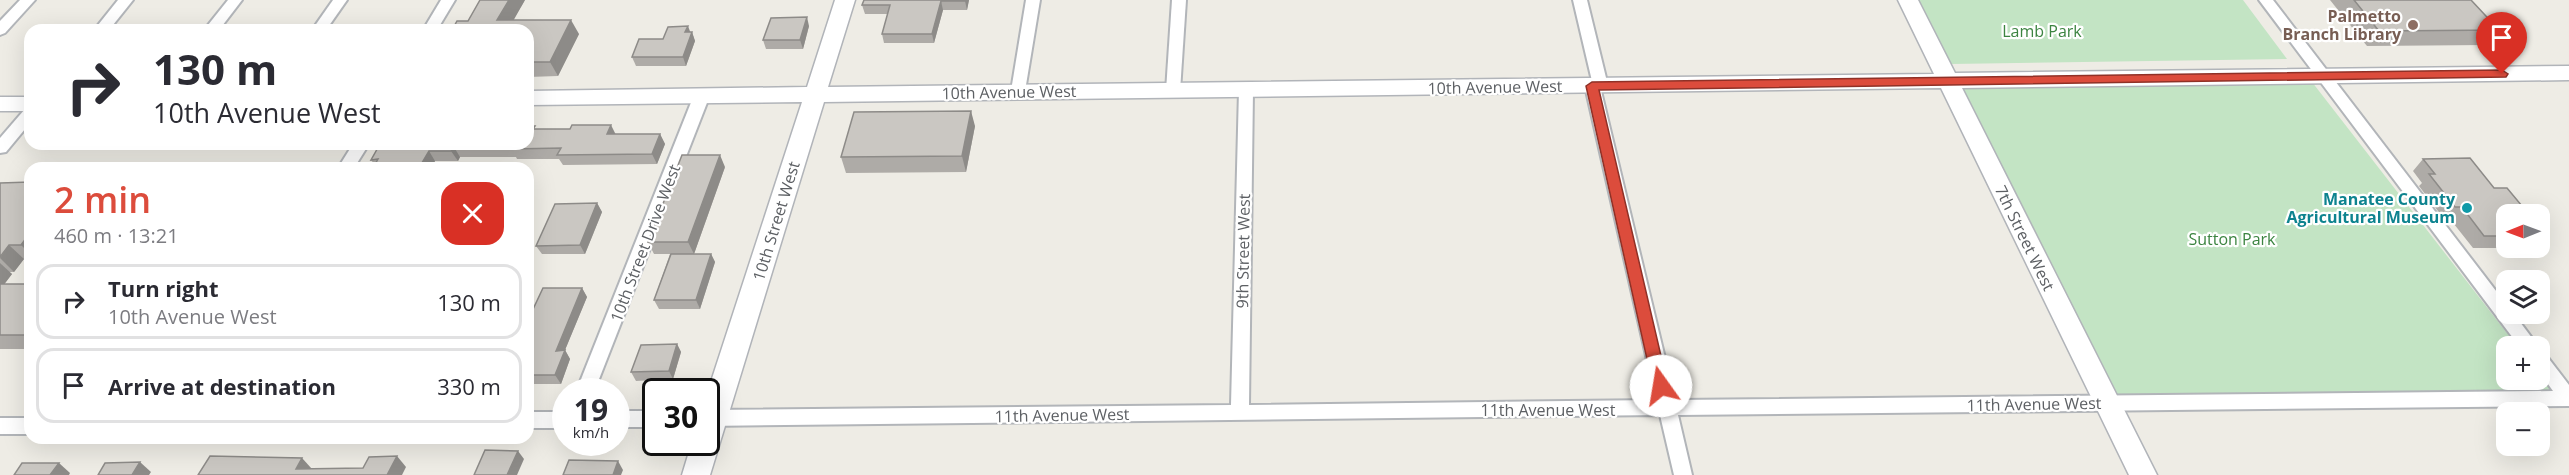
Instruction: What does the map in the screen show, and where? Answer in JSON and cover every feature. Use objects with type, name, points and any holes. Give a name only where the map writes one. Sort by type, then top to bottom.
[{"type":"street","points":[[0,30],[28,0]]},
{"type":"street","points":[[106,24],[126,0]]},
{"type":"street","points":[[216,24],[235,0]]},
{"type":"street","points":[[323,24],[340,0]]},
{"type":"street","points":[[434,24],[448,0]]},
{"type":"street","name":"10th Street West","points":[[720,392],[845,0]]},
{"type":"street","points":[[1018,91],[1033,0]]},
{"type":"street","points":[[1173,91],[1179,0]]},
{"type":"street","points":[[1580,0],[1666,409],[1683,475]]},
{"type":"street","name":"7th Street West","points":[[1908,0],[2143,475]]},
{"type":"street","points":[[2266,0],[2521,336]]},
{"type":"street","name":"10th Avenue West","points":[[534,98],[2569,73]]},
{"type":"street","name":"9th Street West","points":[[1240,413],[1246,90]]},
{"type":"street","name":"10th Street Drive West","points":[[591,378],[702,95]]},
{"type":"street","points":[[0,104],[24,104]]},
{"type":"street","points":[[0,148],[24,120]]},
{"type":"street","points":[[2550,373],[2569,398]]},
{"type":"street","name":"11th Avenue West","points":[[720,430],[1240,413],[2569,398]]},
{"type":"street","points":[[534,420],[552,420]]},
{"type":"street","points":[[2,430],[24,427]]},
{"type":"street","name":"10th Street West","points":[[696,475],[701,456]]},
{"type":"green space","name":"Lamb Park","points":[[1918,0],[2243,0],[2287,59],[1951,64]]},
{"type":"green space","name":"Sutton Park","points":[[2312,82],[2496,319],[2496,324],[2500,324],[2509,336],[2496,336],[2496,390],[2551,390],[2113,397],[1957,85]]},
{"type":"building","points":[[480,0],[509,0],[497,20],[571,20],[550,62],[534,62],[534,24],[455,24],[457,21],[468,21]]},
{"type":"building","points":[[864,0],[965,1],[941,1],[932,34],[882,34],[890,5],[862,5]]},
{"type":"building","points":[[2354,0],[2471,0],[2499,30],[2379,31]]},
{"type":"building","points":[[807,17],[800,40],[763,40],[771,18]]},
{"type":"building","points":[[688,26],[685,32],[692,32],[683,57],[632,57],[639,39],[663,39],[668,27]]},
{"type":"building","points":[[971,111],[962,156],[841,157],[854,112]]},
{"type":"building","points":[[572,125],[611,125],[607,134],[660,134],[652,154],[557,155],[561,148],[534,149],[534,129],[570,129]]},
{"type":"building","points":[[377,150],[452,150],[429,151],[423,162],[371,160]]},
{"type":"building","points":[[682,155],[720,155],[688,242],[648,242]]},
{"type":"building","points":[[2470,158],[2494,188],[2507,188],[2520,204],[2496,204],[2496,236],[2484,236],[2462,207],[2455,207],[2429,174],[2435,174],[2423,159]]},
{"type":"building","points":[[24,182],[24,241],[21,245],[9,245],[0,257],[0,183]]},
{"type":"building","points":[[597,203],[580,245],[536,246],[555,204]]},
{"type":"building","points":[[671,254],[711,254],[696,300],[654,300]]},
{"type":"building","points":[[0,284],[24,284],[24,335],[0,335]]},
{"type":"building","points":[[543,288],[582,288],[556,351],[565,350],[555,375],[534,375],[534,307]]},
{"type":"building","points":[[677,344],[669,371],[631,372],[641,345]]},
{"type":"building","points":[[485,450],[518,451],[507,475],[474,475]]},
{"type":"building","points":[[210,456],[302,458],[296,469],[363,468],[369,457],[397,456],[387,475],[198,475]]},
{"type":"building","points":[[569,460],[618,461],[613,475],[563,475]]},
{"type":"building","points":[[140,462],[132,475],[98,475],[105,463]]},
{"type":"building","points":[[22,463],[59,463],[50,475],[14,475]]},
{"type":"place","name":"Palmetto Branch Library","points":[[2413,25]]},
{"type":"place","name":"Manatee County Agricultural Museum","points":[[2467,208]]},
{"type":"route","points":[[1661,386],[1592,86],[2502,74]]}]
